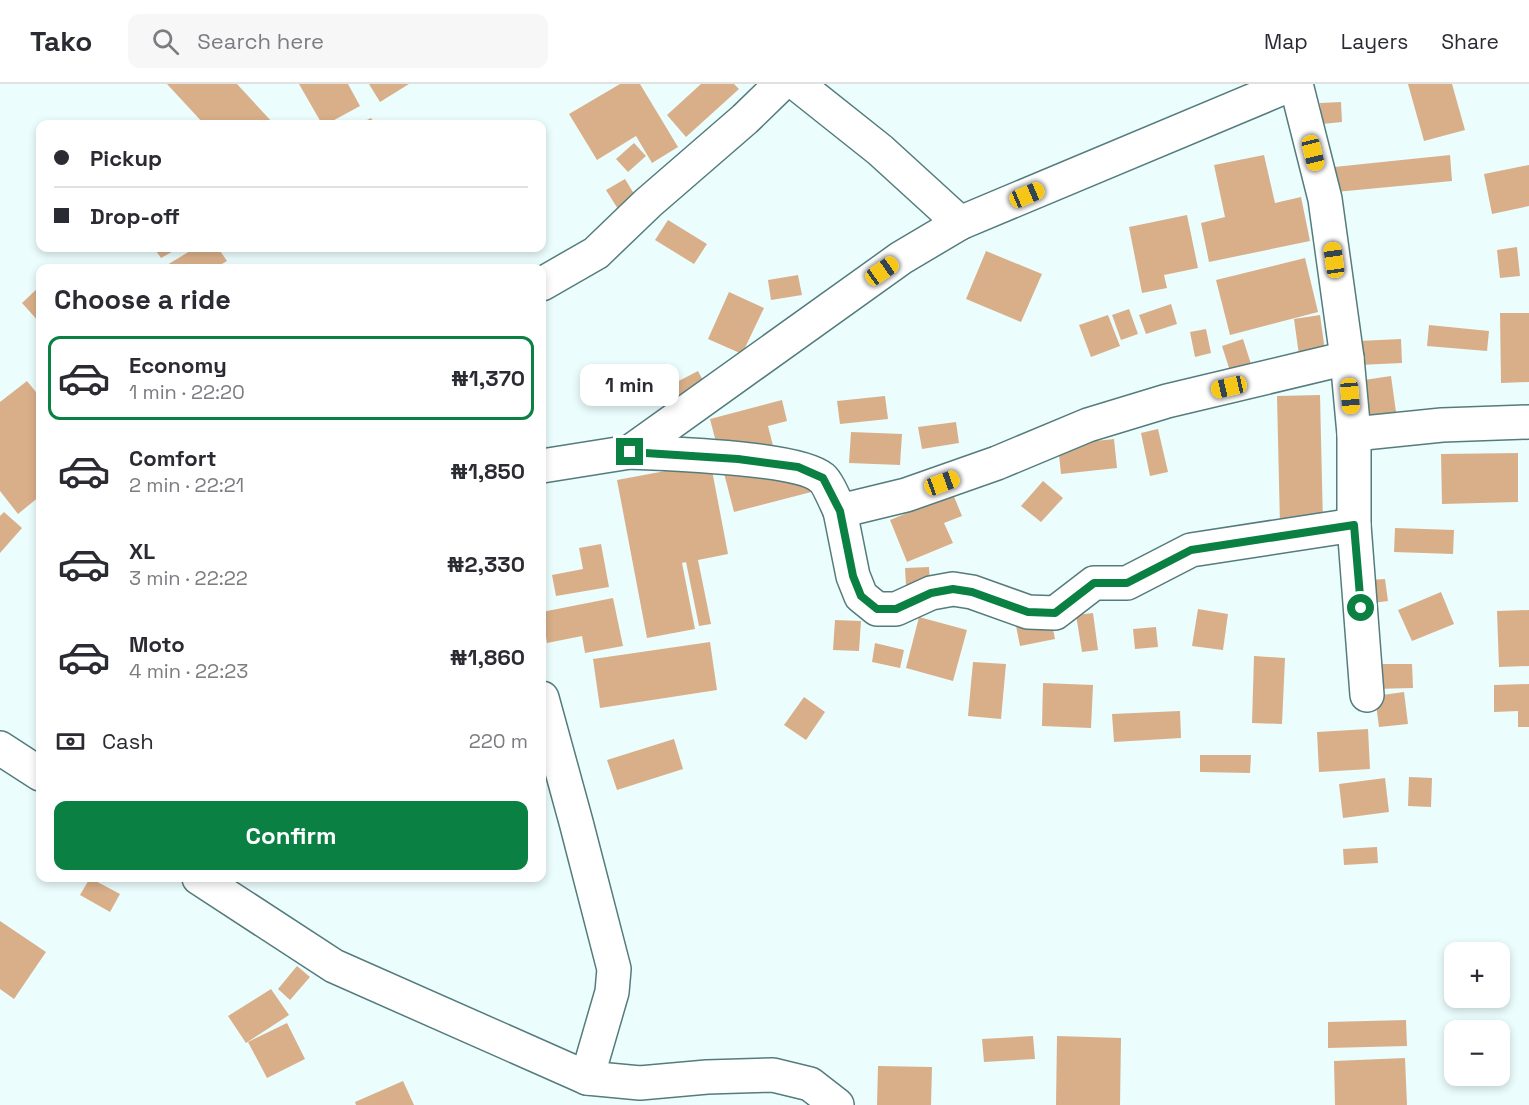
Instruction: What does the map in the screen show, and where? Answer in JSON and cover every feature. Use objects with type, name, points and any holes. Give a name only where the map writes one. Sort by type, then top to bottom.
[{"type":"street","points":[[546,283],[596,254],[648,202],[746,118],[781,84]]},
{"type":"street","points":[[797,84],[880,150],[960,223]]},
{"type":"street","points":[[630,452],[901,258],[960,223],[1294,84],[1325,199],[1347,358],[1354,434],[1354,525],[1367,695]]},
{"type":"street","points":[[840,511],[906,495],[997,463],[1088,425],[1167,401],[1347,358]]},
{"type":"street","points":[[1354,434],[1442,425],[1529,422]]},
{"type":"street","points":[[546,465],[630,452],[738,459],[798,467],[823,478],[840,511],[853,576],[861,596],[877,609],[896,609],[931,593],[953,589],[972,592],[1028,612],[1055,613],[1094,583],[1127,583],[1191,550],[1354,525]]},
{"type":"street","points":[[546,713],[614,969],[612,992],[587,1078]]},
{"type":"street","points":[[0,748],[36,769]]},
{"type":"street","points":[[205,882],[334,966],[587,1078],[640,1083],[707,1077],[773,1075],[810,1084],[837,1105]]},
{"type":"building","points":[[167,84],[237,84],[270,120],[200,120]]},
{"type":"building","points":[[299,84],[348,84],[360,106],[334,120],[320,120]]},
{"type":"building","points":[[369,84],[409,84],[380,102]]},
{"type":"building","points":[[620,84],[640,84],[678,147],[652,163],[636,136],[597,160],[569,114]]},
{"type":"building","points":[[701,84],[734,84],[739,89],[686,137],[667,115]]},
{"type":"building","points":[[1408,84],[1452,84],[1465,130],[1424,141]]},
{"type":"building","points":[[1341,102],[1342,122],[1322,124],[1320,103]]},
{"type":"building","points":[[634,143],[646,156],[628,172],[616,159]]},
{"type":"building","points":[[1264,155],[1275,203],[1301,197],[1310,241],[1209,262],[1201,223],[1225,217],[1214,165]]},
{"type":"building","points":[[1450,155],[1452,181],[1336,192],[1334,167]]},
{"type":"building","points":[[1529,165],[1529,206],[1492,214],[1484,174]]},
{"type":"building","points":[[625,179],[636,197],[618,209],[606,190]]},
{"type":"building","points":[[1187,215],[1198,268],[1164,275],[1167,288],[1142,293],[1129,227]]},
{"type":"building","points":[[668,220],[707,244],[694,264],[655,240]]},
{"type":"building","points":[[1517,247],[1520,276],[1500,278],[1497,250]]},
{"type":"building","points":[[986,251],[1042,274],[1021,322],[966,299]]},
{"type":"building","points":[[157,252],[172,252],[161,258]]},
{"type":"building","points":[[188,252],[221,252],[227,261],[222,264],[169,264]]},
{"type":"building","points":[[1305,258],[1318,312],[1230,335],[1216,280]]},
{"type":"building","points":[[798,275],[802,295],[771,300],[768,280]]},
{"type":"building","points":[[36,290],[36,319],[22,303]]},
{"type":"building","points":[[729,292],[764,308],[742,354],[708,339]]},
{"type":"building","points":[[1171,304],[1177,324],[1146,334],[1139,315]]},
{"type":"building","points":[[1129,309],[1138,334],[1121,340],[1112,315]]},
{"type":"building","points":[[1500,313],[1529,313],[1529,382],[1501,383]]},
{"type":"building","points":[[1108,315],[1120,346],[1091,357],[1079,325]]},
{"type":"building","points":[[1320,315],[1325,351],[1299,355],[1294,319]]},
{"type":"building","points":[[1429,325],[1489,331],[1487,351],[1427,346]]},
{"type":"building","points":[[1206,329],[1211,353],[1195,357],[1190,332]]},
{"type":"building","points":[[1243,339],[1251,364],[1230,371],[1222,346]]},
{"type":"building","points":[[1401,339],[1402,363],[1359,365],[1358,341]]},
{"type":"building","points":[[698,371],[707,388],[680,402],[671,385]]},
{"type":"building","points":[[1391,376],[1396,412],[1369,416],[1364,380]]},
{"type":"building","points":[[27,381],[36,392],[36,499],[18,514],[0,491],[0,402]]},
{"type":"building","points":[[1320,395],[1323,524],[1280,525],[1277,396]]},
{"type":"building","points":[[885,396],[888,419],[840,424],[837,401]]},
{"type":"building","points":[[782,400],[787,421],[768,426],[779,469],[823,489],[734,512],[710,419]]},
{"type":"building","points":[[956,422],[959,443],[922,449],[918,427]]},
{"type":"building","points":[[1158,429],[1168,472],[1150,476],[1141,433]]},
{"type":"building","points":[[851,432],[902,434],[900,465],[849,463]]},
{"type":"building","points":[[1114,439],[1117,468],[1061,474],[1058,445]]},
{"type":"building","points":[[707,444],[728,554],[698,560],[711,624],[699,626],[686,562],[682,563],[695,629],[647,638],[617,480],[676,469]]},
{"type":"building","points":[[1518,453],[1518,502],[1442,504],[1441,454]]},
{"type":"building","points":[[1043,481],[1063,498],[1041,522],[1021,506]]},
{"type":"building","points":[[953,494],[962,516],[944,523],[953,543],[907,562],[890,520]]},
{"type":"building","points":[[4,512],[22,528],[0,553],[0,516]]},
{"type":"building","points":[[1395,528],[1454,530],[1453,554],[1394,552]]},
{"type":"building","points":[[601,544],[609,587],[556,596],[552,575],[583,569],[579,548]]},
{"type":"building","points":[[929,567],[930,584],[906,586],[905,568]]},
{"type":"building","points":[[1385,579],[1388,601],[1373,603],[1370,580]]},
{"type":"building","points":[[1441,592],[1454,624],[1412,641],[1398,610]]},
{"type":"building","points":[[613,598],[623,646],[585,653],[582,636],[547,643],[546,611]]},
{"type":"building","points":[[1198,609],[1228,614],[1223,650],[1192,646]]},
{"type":"building","points":[[1529,610],[1529,666],[1499,667],[1497,611]]},
{"type":"building","points":[[1093,613],[1098,650],[1082,652],[1076,615]]},
{"type":"building","points":[[919,617],[967,630],[953,681],[906,668]]},
{"type":"building","points":[[1051,619],[1055,639],[1020,646],[1016,626]]},
{"type":"building","points":[[835,620],[861,621],[859,651],[833,650]]},
{"type":"building","points":[[1156,627],[1158,647],[1135,649],[1133,629]]},
{"type":"building","points":[[710,642],[717,690],[600,708],[593,659]]},
{"type":"building","points":[[875,643],[904,650],[900,668],[872,662]]},
{"type":"building","points":[[1254,656],[1285,658],[1282,724],[1252,723]]},
{"type":"building","points":[[973,662],[1006,664],[1001,719],[968,716]]},
{"type":"building","points":[[1373,664],[1412,664],[1413,688],[1374,689]]},
{"type":"building","points":[[1043,683],[1093,685],[1091,728],[1042,726]]},
{"type":"building","points":[[1529,684],[1529,727],[1518,727],[1518,711],[1494,712],[1494,685]]},
{"type":"building","points":[[1404,692],[1408,724],[1379,727],[1375,696]]},
{"type":"building","points":[[804,697],[825,712],[806,740],[784,725]]},
{"type":"building","points":[[1180,711],[1181,738],[1114,742],[1112,714]]},
{"type":"building","points":[[1368,729],[1370,769],[1319,772],[1317,732]]},
{"type":"building","points":[[674,739],[683,769],[617,790],[607,760]]},
{"type":"building","points":[[1200,755],[1251,755],[1250,773],[1200,772]]},
{"type":"building","points":[[1409,777],[1432,778],[1431,807],[1408,806]]},
{"type":"building","points":[[1385,778],[1389,812],[1343,818],[1339,784]]},
{"type":"building","points":[[1377,847],[1378,863],[1344,865],[1343,849]]},
{"type":"building","points":[[88,882],[98,882],[120,894],[110,912],[80,895]]},
{"type":"building","points":[[0,921],[46,952],[14,999],[0,989]]},
{"type":"building","points":[[297,966],[310,977],[290,1000],[278,989]]},
{"type":"building","points":[[271,989],[289,1015],[246,1043],[228,1016]]},
{"type":"building","points":[[1406,1020],[1407,1046],[1328,1048],[1328,1022]]},
{"type":"building","points":[[287,1023],[305,1059],[267,1078],[248,1042]]},
{"type":"building","points":[[1033,1036],[1035,1059],[984,1062],[982,1039]]},
{"type":"building","points":[[1057,1036],[1121,1038],[1120,1105],[1056,1105]]},
{"type":"building","points":[[1405,1058],[1407,1105],[1335,1105],[1334,1061]]},
{"type":"building","points":[[878,1066],[932,1067],[931,1105],[877,1105]]},
{"type":"building","points":[[403,1081],[414,1105],[356,1105],[355,1102]]},
{"type":"route","points":[[630,452],[738,459],[798,467],[823,478],[840,511],[853,576],[861,596],[877,609],[896,609],[931,593],[953,589],[972,592],[1028,612],[1055,613],[1094,583],[1127,583],[1191,550],[1354,525],[1361,608]]}]
